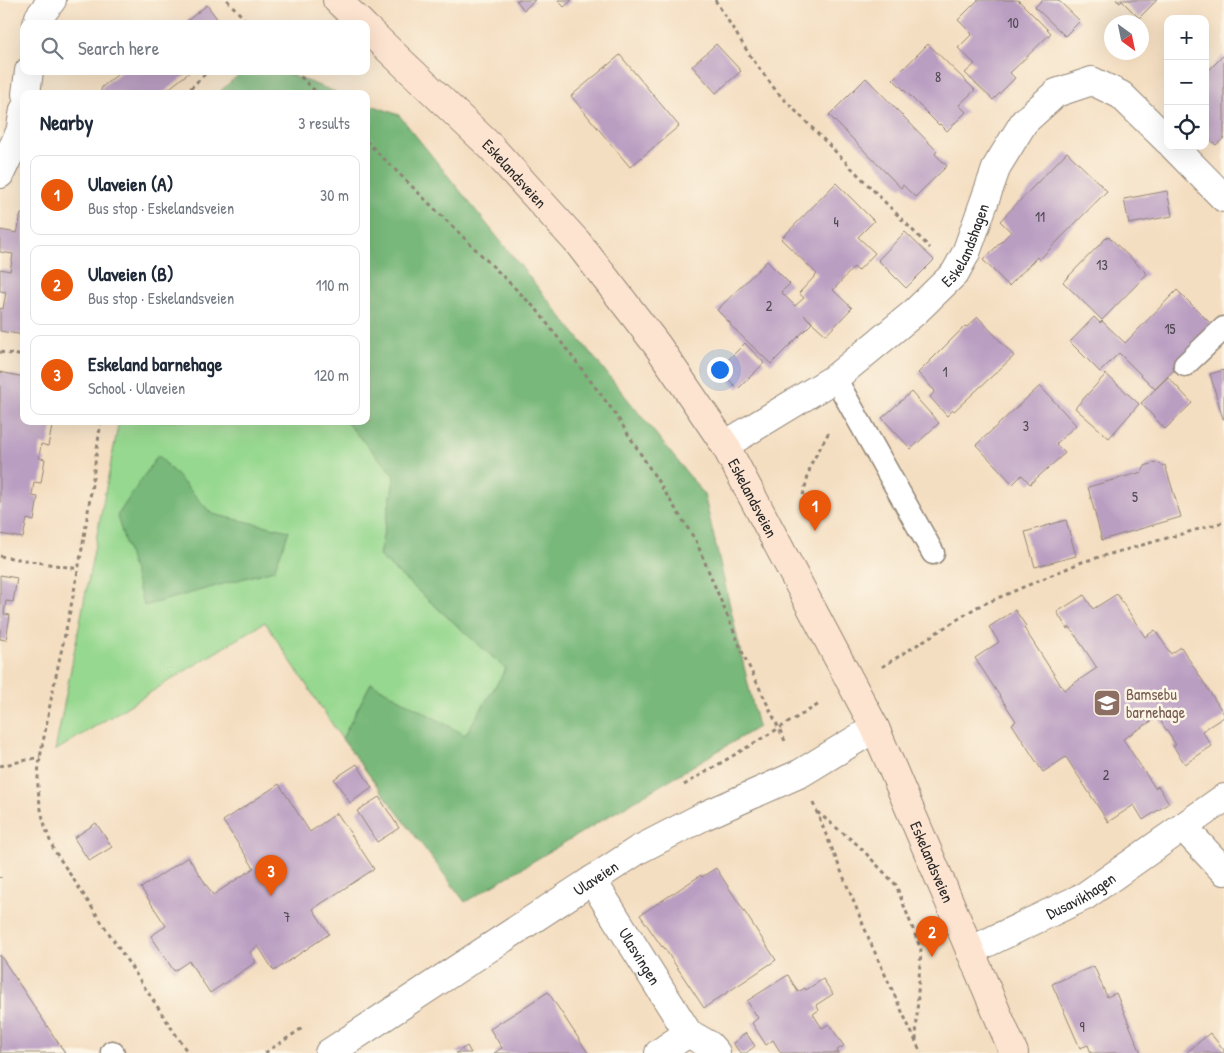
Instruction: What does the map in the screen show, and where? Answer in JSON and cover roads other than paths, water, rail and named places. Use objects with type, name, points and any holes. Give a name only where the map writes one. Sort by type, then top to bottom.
[{"type":"main road","points":[[337,0],[358,20]]},
{"type":"main road","name":"Eskelandsveien","points":[[370,32],[491,147],[578,243],[657,346],[725,445],[875,728],[1014,1053]]},
{"type":"street","points":[[38,20],[52,0]]},
{"type":"street","points":[[27,90],[28,75]]},
{"type":"street","name":"Eskelandshagen","points":[[725,445],[842,389],[955,273],[966,252],[997,166],[1024,122],[1056,93],[1092,81],[1121,95],[1164,137]]},
{"type":"street","points":[[0,174],[15,130]]},
{"type":"street","points":[[1177,150],[1224,198]]},
{"type":"street","name":"Ulaveien","points":[[329,1053],[638,850],[704,816],[801,773],[875,728]]},
{"type":"street","name":"Dusavikhagen","points":[[970,951],[1085,896],[1224,798]]},
{"type":"street","points":[[1184,828],[1224,872]]},
{"type":"street","name":"Ulasvingen","points":[[592,880],[688,1033],[709,1045],[716,1053]]},
{"type":"street","points":[[659,1053],[688,1033]]},
{"type":"lane","points":[[1185,365],[1224,328]]},
{"type":"lane","points":[[842,389],[934,553]]},
{"type":"place","name":"Ulaveien (A)","points":[[815,531]]},
{"type":"place","name":"Bamsebu barnehage","points":[[1107,703]]},
{"type":"place","name":"Eskeland barnehage","points":[[271,896]]},
{"type":"place","name":"Ulaveien (B)","points":[[932,957]]}]
